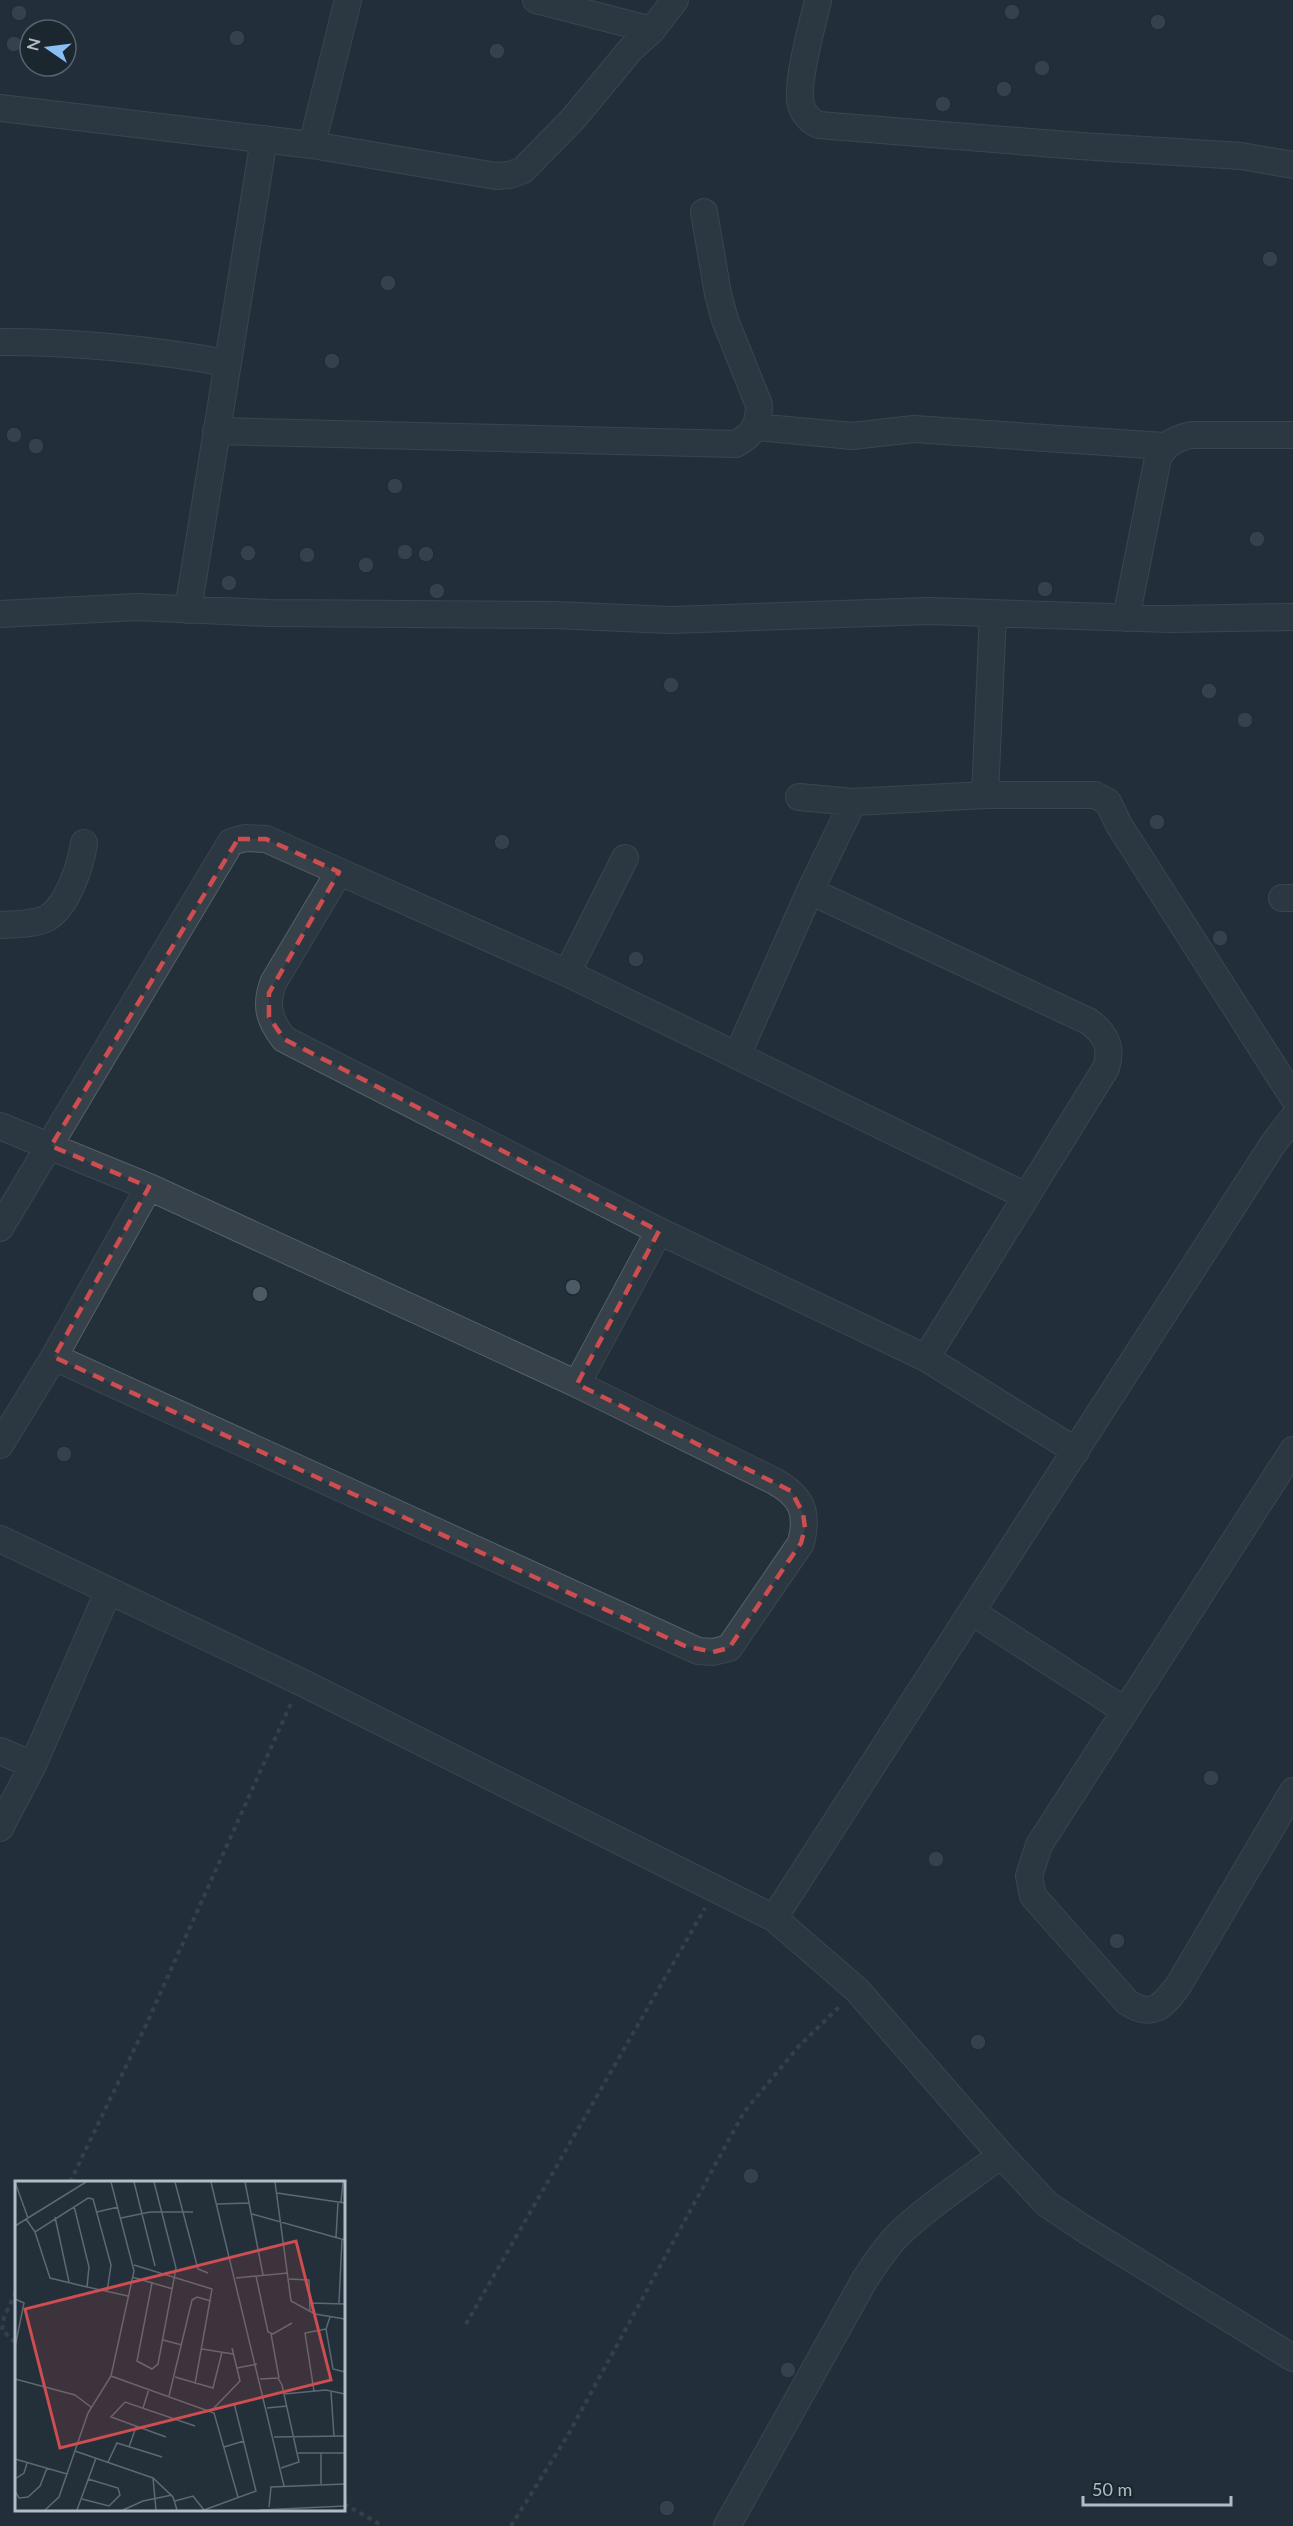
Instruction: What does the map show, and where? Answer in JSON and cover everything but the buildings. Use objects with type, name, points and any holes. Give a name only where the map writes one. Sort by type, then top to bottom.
[{"type":"street","points":[[312,145],[348,0]]},
{"type":"street","points":[[537,0],[569,4],[652,30]]},
{"type":"street","points":[[0,108],[312,145],[496,176],[510,175],[523,170],[573,119],[631,49],[652,30],[675,0]]},
{"type":"street","points":[[818,0],[801,86],[800,103],[804,114],[811,122],[819,125],[1080,146],[1241,156],[1293,165]]},
{"type":"street","points":[[188,610],[264,139]]},
{"type":"street","points":[[216,431],[726,445],[744,440],[756,427],[759,419],[759,405],[725,320],[718,294],[704,212]]},
{"type":"street","points":[[0,342],[82,344],[161,350],[227,363]]},
{"type":"street","points":[[756,427],[852,436],[914,429],[1164,446]]},
{"type":"street","points":[[1126,618],[1158,458],[1164,446],[1175,439],[1191,435],[1293,435]]},
{"type":"street","points":[[0,614],[137,607],[269,613],[554,615],[670,620],[929,611],[1126,618],[1293,617]]},
{"type":"street","points":[[985,795],[993,614]]},
{"type":"street","points":[[799,797],[853,802],[985,795],[1079,794],[1095,795],[1108,802],[1119,825],[1293,1097]]},
{"type":"street","points":[[737,1056],[810,891],[853,802]]},
{"type":"street","points":[[0,1228],[231,842],[244,838],[266,839],[567,973],[1026,1196]]},
{"type":"street","points":[[0,925],[26,924],[47,918],[59,905],[74,880],[84,843]]},
{"type":"street","points":[[567,973],[625,858]]},
{"type":"street","points":[[339,872],[269,993],[269,1017],[284,1039],[659,1231],[926,1358],[1076,1451]]},
{"type":"street","points":[[810,891],[1088,1021],[1105,1037],[1110,1056],[1106,1068],[926,1358]]},
{"type":"street","points":[[774,1918],[1273,1144],[1293,1118]]},
{"type":"street","points":[[0,1126],[148,1187],[577,1384],[774,1481],[791,1491],[799,1502],[805,1528],[801,1543],[729,1648],[713,1652],[698,1651],[54,1357]]},
{"type":"street","points":[[0,1445],[54,1357],[148,1187]]},
{"type":"street","points":[[577,1384],[659,1231]]},
{"type":"street","points":[[1289,1805],[1178,1986],[1160,2006],[1152,2010],[1137,2009],[1127,2002],[1039,1905],[1029,1884],[1031,1868],[1039,1845],[1293,1450]]},
{"type":"street","points":[[0,1539],[301,1682],[774,1918],[857,1990],[1001,2155],[1047,2204],[1293,2358]]},
{"type":"street","points":[[0,1828],[33,1765],[108,1592]]},
{"type":"street","points":[[972,1612],[1124,1710]]},
{"type":"street","points":[[0,1750],[33,1765]]},
{"type":"street","points":[[727,2526],[859,2289],[883,2252],[915,2221],[1001,2155]]},
{"type":"path","points":[[70,2181],[146,2025],[301,1682]]},
{"type":"path","points":[[466,2324],[716,1889]]},
{"type":"path","points":[[511,2526],[568,2436],[744,2112],[799,2046],[857,1990]]},
{"type":"path","points":[[15,2294],[4,2317],[2,2330],[15,2342]]},
{"type":"path","points":[[345,2505],[384,2526]]},
{"type":"highlighted area","points":[[238,839],[266,839],[339,872],[269,993],[269,1017],[284,1039],[659,1231],[577,1384],[791,1491],[803,1513],[805,1528],[801,1543],[729,1648],[713,1652],[685,1646],[54,1357],[149,1187],[51,1146]]}]
